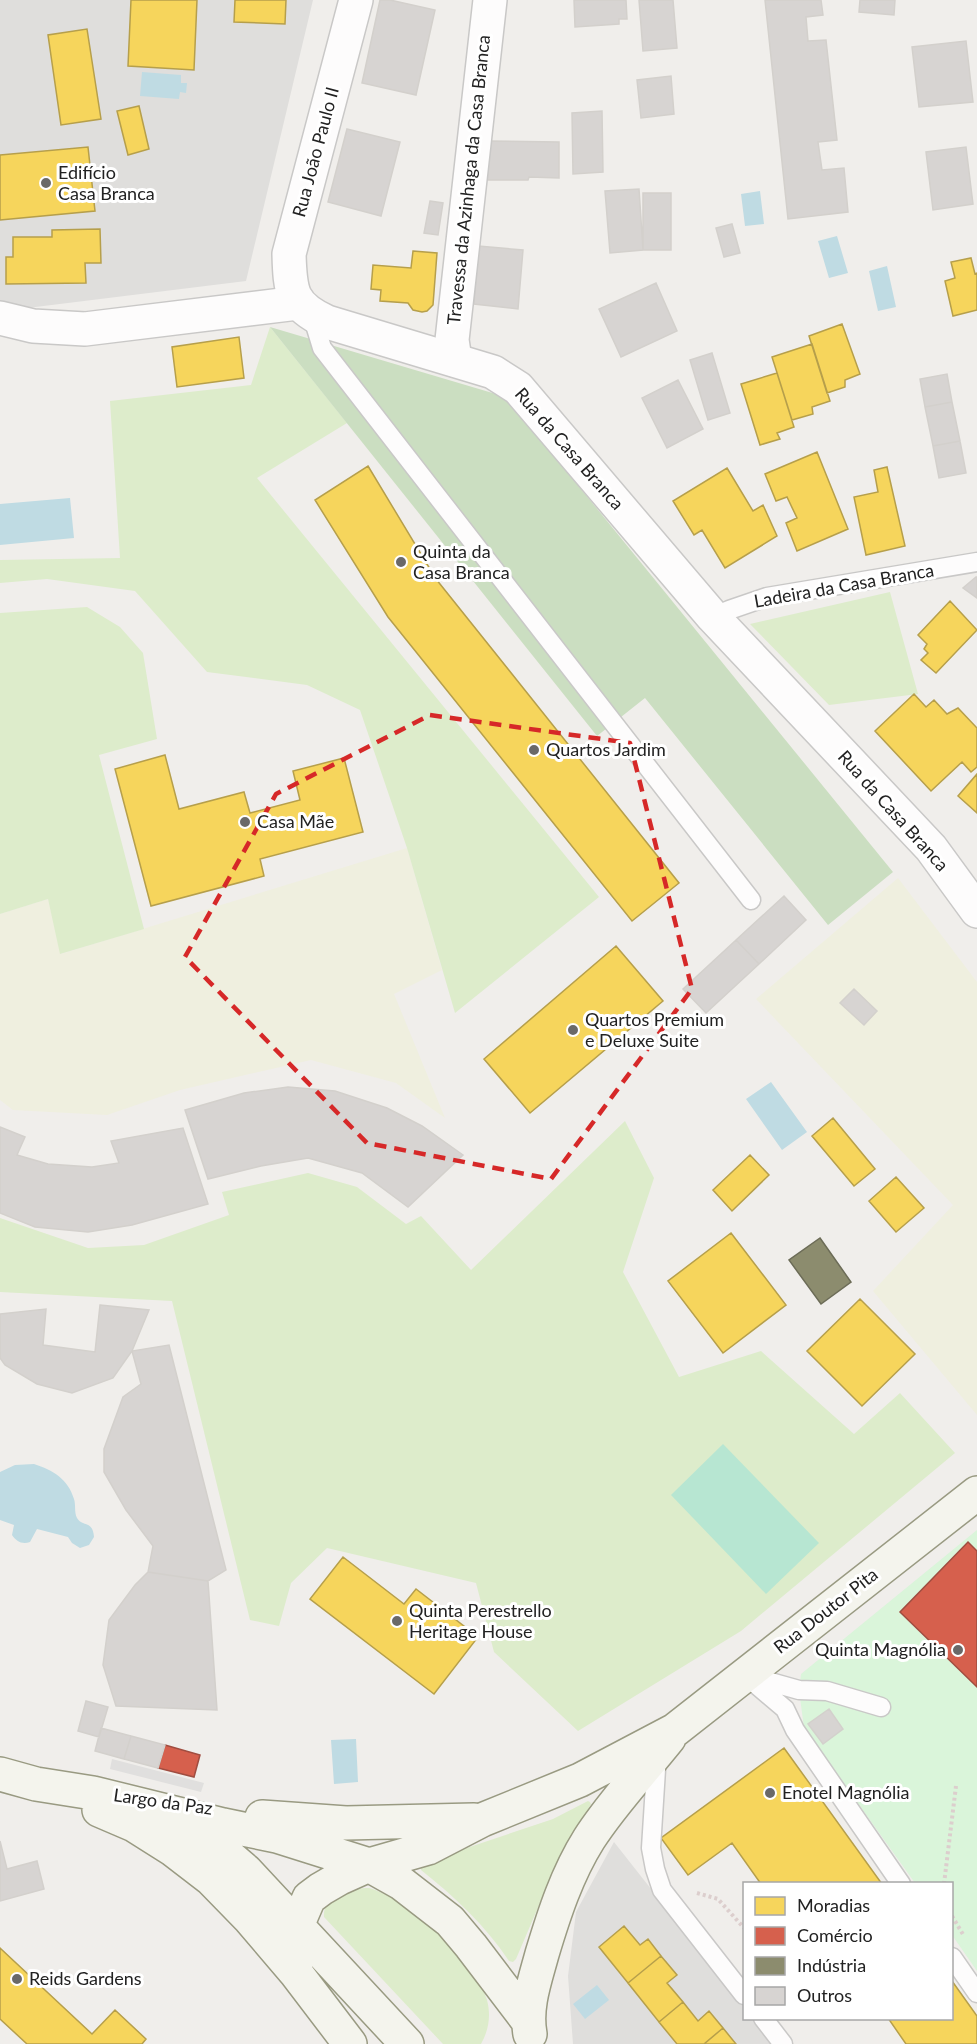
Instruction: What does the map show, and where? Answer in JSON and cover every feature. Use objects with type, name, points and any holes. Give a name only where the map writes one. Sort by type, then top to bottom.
[{"type":"main road","name":"Rua Doutor Pita","points":[[666,1741],[745,1675],[977,1492]]},
{"type":"main road","name":"Largo da Paz","points":[[296,1973],[294,1948],[297,1926],[309,1898],[340,1878],[369,1865],[428,1848],[482,1820],[580,1780],[666,1741]]},
{"type":"main road","name":"Largo da Paz","points":[[524,2036],[536,1976],[558,1903],[588,1840],[666,1741]]},
{"type":"main road","points":[[0,1774],[36,1784],[93,1793],[218,1847],[246,1871],[407,2044]]},
{"type":"main road","points":[[36,1784],[134,1825],[211,1879],[250,1919],[348,2038]]},
{"type":"main road","name":"Largo da Paz","points":[[93,1793],[275,1819],[346,1823],[482,1820]]},
{"type":"main road","name":"Largo da Paz","points":[[93,1793],[277,1836],[369,1865],[401,1883],[450,1921],[471,1946],[524,2036]]},
{"type":"street","name":"Rua João Paulo II","points":[[305,309],[290,284],[289,254],[356,0]]},
{"type":"street","name":"Travessa da Azinhaga da Casa Branca","points":[[455,360],[452,340],[490,0]]},
{"type":"street","name":"Rua da Casa Branca","points":[[0,318],[33,326],[85,329],[305,309],[327,322],[493,372],[518,388],[713,617],[931,848],[977,911]]},
{"type":"lane","points":[[305,309],[322,348],[751,900]]},
{"type":"lane","name":"Ladeira da Casa Branca","points":[[713,617],[767,597],[977,562]]},
{"type":"lane","points":[[745,1675],[799,1690],[827,1691],[881,1707]]},
{"type":"lane","points":[[745,1675],[785,1709],[795,1730],[900,1882]]},
{"type":"lane","points":[[666,1741],[651,1848],[658,1879],[662,1890],[743,1994]]},
{"type":"lane","points":[[953,1960],[977,1993]]},
{"type":"lane","points":[[764,2020],[783,2044]]},
{"type":"path","points":[[944,1882],[956,1786]]},
{"type":"highlighted area","points":[[430,715],[630,743],[692,989],[551,1179],[367,1143],[185,957],[276,794]]},
{"type":"shaded area","points":[[0,0],[313,0],[246,281],[3,311],[0,309]]},
{"type":"shaded area","points":[[112,1759],[204,1783],[201,1792],[110,1769]]},
{"type":"shaded area","points":[[614,1842],[743,2006],[743,2020],[755,2020],[774,2044],[573,2044],[568,1976],[576,1912]]},
{"type":"green space","points":[[270,327],[347,423],[257,478],[599,897],[455,1013],[407,848],[360,710],[307,685],[207,672],[135,591],[47,579],[0,583],[0,560],[120,558],[110,401],[251,385]]},
{"type":"green space","points":[[270,327],[506,397],[893,872],[828,925],[645,698],[597,736]]},
{"type":"green space","points":[[890,592],[918,694],[829,705],[750,624]]},
{"type":"green space","points":[[87,607],[120,627],[143,653],[157,739],[99,755],[144,929],[60,954],[48,899],[0,914],[0,613]]},
{"type":"green space","points":[[407,848],[442,970],[394,994],[445,1118],[396,1083],[311,1060],[180,1090],[107,1115],[13,1110],[0,1100],[0,914],[48,899],[61,954]]},
{"type":"green space","points":[[898,878],[977,982],[977,1415],[873,1291],[953,1205],[756,999]]},
{"type":"green space","points":[[625,1121],[654,1178],[623,1272],[679,1377],[761,1351],[854,1434],[900,1393],[955,1453],[741,1631],[578,1731],[494,1652],[476,1583],[327,1548],[291,1583],[279,1626],[250,1620],[172,1301],[0,1292],[0,1218],[88,1248],[144,1245],[229,1215],[222,1192],[308,1173],[357,1187],[406,1224],[421,1216],[471,1270]]},
{"type":"green space","points":[[723,1444],[819,1543],[766,1594],[671,1495]]},
{"type":"green space","name":"Quinta Magnólia","points":[[977,1530],[977,1971],[953,1936],[953,1882],[914,1882],[804,1728],[799,1690],[801,1674]]},
{"type":"green space","points":[[588,1801],[591,1804],[557,1863],[513,1962],[509,1961],[469,1912],[421,1870],[421,1865],[425,1862],[553,1819]]},
{"type":"green space","points":[[369,1888],[402,1904],[420,1918],[455,1950],[469,1968],[480,1985],[488,2006],[487,2028],[481,2044],[443,2044],[324,1917],[328,1904],[333,1899],[347,1892]]},
{"type":"water","points":[[142,72],[181,75],[181,83],[187,83],[186,93],[180,92],[179,99],[140,96]]},
{"type":"water","points":[[760,191],[764,224],[745,226],[741,194]]},
{"type":"water","points":[[837,236],[848,273],[829,278],[818,241]]},
{"type":"water","points":[[887,266],[896,307],[878,311],[869,271]]},
{"type":"water","points":[[70,498],[74,538],[0,545],[0,504]]},
{"type":"water","points":[[771,1082],[807,1132],[782,1150],[746,1099]]},
{"type":"water","points":[[34,1464],[53,1472],[68,1486],[74,1499],[77,1518],[92,1528],[94,1537],[89,1545],[80,1548],[68,1537],[37,1529],[30,1542],[22,1543],[12,1535],[14,1525],[0,1520],[0,1472],[15,1465]]},
{"type":"water","points":[[356,1739],[358,1782],[334,1784],[331,1740]]},
{"type":"water","points":[[597,1985],[609,2000],[585,2019],[573,2004]]},
{"type":"building: Moradias","points":[[131,0],[197,0],[194,70],[128,66]]},
{"type":"building: Moradias","points":[[235,0],[286,0],[285,24],[234,22]]},
{"type":"building: Moradias","points":[[87,29],[101,119],[61,125],[48,35]]},
{"type":"building: Moradias","points":[[139,106],[149,149],[128,155],[117,111]]},
{"type":"building: Moradias","name":"Edifício Casa Branca","points":[[88,147],[95,211],[0,220],[0,155]]},
{"type":"building: Moradias","points":[[100,229],[101,263],[85,263],[86,283],[6,284],[6,257],[13,257],[13,237],[52,237],[52,230]]},
{"type":"building: Moradias","points":[[413,251],[437,253],[433,305],[427,311],[422,312],[413,310],[408,303],[380,301],[381,290],[371,289],[373,265],[411,268]]},
{"type":"building: Moradias","points":[[971,258],[975,274],[977,273],[977,310],[953,316],[945,281],[955,278],[951,262]]},
{"type":"building: Moradias","points":[[842,324],[860,374],[845,380],[845,387],[827,393],[809,336]]},
{"type":"building: Moradias","points":[[239,337],[244,378],[177,387],[172,347]]},
{"type":"building: Moradias","points":[[812,344],[830,401],[812,407],[813,414],[792,420],[772,357]]},
{"type":"building: Moradias","points":[[777,373],[794,427],[777,433],[780,439],[760,445],[741,384]]},
{"type":"building: Moradias","points":[[817,452],[848,529],[797,551],[786,523],[797,518],[787,497],[776,501],[765,474]]},
{"type":"building: Moradias","name":"Quartos Jardim","points":[[368,466],[436,579],[679,883],[632,921],[388,617],[315,500]]},
{"type":"building: Moradias","points":[[887,467],[905,546],[866,555],[854,497],[878,492],[874,470]]},
{"type":"building: Moradias","points":[[727,468],[753,511],[763,505],[777,536],[725,568],[702,530],[694,535],[673,501]]},
{"type":"building: Moradias","points":[[950,601],[977,630],[936,673],[921,660],[928,653],[924,649],[927,644],[918,635]]},
{"type":"building: Moradias","points":[[914,694],[926,707],[934,700],[947,714],[958,708],[977,728],[977,767],[971,772],[962,762],[931,791],[875,731]]},
{"type":"building: Moradias","name":"Casa Mãe","points":[[165,755],[179,809],[244,792],[250,813],[300,800],[293,771],[344,758],[363,832],[260,859],[264,876],[151,906],[115,769]]},
{"type":"building: Moradias","points":[[977,774],[977,813],[958,796]]},
{"type":"building: Moradias","name":"Quartos Premium e Deluxe Suite","points":[[616,946],[663,1001],[530,1113],[484,1059]]},
{"type":"building: Moradias","points":[[833,1118],[875,1169],[854,1186],[812,1136]]},
{"type":"building: Moradias","points":[[750,1155],[769,1175],[732,1211],[713,1190]]},
{"type":"building: Moradias","points":[[896,1177],[924,1208],[896,1232],[869,1201]]},
{"type":"building: Moradias","points":[[731,1233],[786,1305],[723,1353],[668,1281]]},
{"type":"building: Moradias","points":[[860,1299],[915,1354],[862,1406],[807,1351]]},
{"type":"building: Moradias","name":"Quinta Perestrello Heritage House","points":[[343,1557],[404,1604],[416,1589],[478,1637],[434,1694],[310,1599]]},
{"type":"building: Moradias","name":"Enotel Magnólia","points":[[784,1748],[881,1882],[760,1882],[732,1843],[688,1875],[661,1838]]},
{"type":"building: Moradias","points":[[624,1926],[640,1945],[648,1939],[661,1956],[628,1983],[599,1947]]},
{"type":"building: Moradias","name":"Reids Gardens","points":[[0,1948],[92,2034],[115,2010],[146,2039],[142,2044],[27,2044],[0,2019]]},
{"type":"building: Moradias","points":[[661,1956],[677,1975],[667,1983],[683,2002],[659,2022],[628,1983]]},
{"type":"building: Moradias","points":[[953,1982],[977,2016],[977,2044],[906,2044],[889,2020],[953,2020]]},
{"type":"building: Moradias","points":[[683,2002],[698,2021],[709,2011],[723,2028],[704,2044],[677,2044],[659,2022]]},
{"type":"building: Moradias","points":[[723,2028],[736,2044],[704,2044]]},
{"type":"building: Comércio","name":"Quinta Magnólia","points":[[968,1542],[977,1551],[977,1687],[900,1612]]},
{"type":"building: Comércio","points":[[165,1745],[200,1755],[194,1777],[158,1768]]},
{"type":"building: Indústria","points":[[820,1238],[851,1282],[821,1304],[789,1260]]},
{"type":"building: Outros","points":[[380,0],[435,10],[416,95],[362,83]]},
{"type":"building: Outros","points":[[574,0],[626,0],[627,19],[619,19],[619,24],[575,27]]},
{"type":"building: Outros","points":[[639,0],[673,0],[677,48],[643,51]]},
{"type":"building: Outros","points":[[765,0],[821,0],[823,15],[806,17],[808,41],[826,40],[837,140],[818,142],[822,170],[844,168],[848,212],[788,219]]},
{"type":"building: Outros","points":[[860,0],[895,0],[894,15],[859,12]]},
{"type":"building: Outros","points":[[966,41],[973,102],[919,107],[912,47]]},
{"type":"building: Outros","points":[[671,76],[674,114],[641,118],[637,80]]},
{"type":"building: Outros","points":[[602,111],[603,172],[573,174],[572,113]]},
{"type":"building: Outros","points":[[347,129],[400,142],[381,216],[328,202]]},
{"type":"building: Outros","points":[[489,141],[559,142],[559,178],[529,177],[528,180],[486,180]]},
{"type":"building: Outros","points":[[966,147],[973,204],[933,210],[926,152]]},
{"type":"building: Outros","points":[[639,189],[643,250],[610,253],[605,191]]},
{"type":"building: Outros","points":[[643,193],[671,193],[671,250],[643,250]]},
{"type":"building: Outros","points":[[430,201],[443,203],[438,235],[424,233]]},
{"type":"building: Outros","points":[[732,224],[740,253],[724,257],[716,228]]},
{"type":"building: Outros","points":[[478,246],[523,250],[518,309],[474,304]]},
{"type":"building: Outros","points":[[656,283],[677,331],[621,357],[599,309]]},
{"type":"building: Outros","points":[[712,353],[730,413],[708,420],[690,360]]},
{"type":"building: Outros","points":[[947,374],[952,402],[925,407],[920,379]]},
{"type":"building: Outros","points":[[678,380],[703,429],[667,448],[642,398]]},
{"type":"building: Outros","points":[[952,402],[960,441],[933,446],[925,407]]},
{"type":"building: Outros","points":[[960,441],[966,473],[939,478],[933,446]]},
{"type":"building: Outros","points":[[977,577],[977,598],[963,588]]},
{"type":"building: Outros","points":[[784,896],[806,920],[759,964],[736,940]]},
{"type":"building: Outros","points":[[736,940],[759,964],[706,1013],[683,989]]},
{"type":"building: Outros","points":[[854,989],[877,1011],[864,1025],[840,1003]]},
{"type":"building: Outros","points":[[288,1087],[335,1091],[387,1108],[422,1126],[463,1155],[408,1207],[362,1173],[308,1158],[261,1166],[208,1179],[185,1110],[244,1093]]},
{"type":"building: Outros","points":[[0,1127],[25,1137],[17,1155],[48,1164],[92,1167],[119,1163],[111,1141],[183,1128],[208,1204],[132,1225],[88,1232],[35,1227],[0,1213]]},
{"type":"building: Outros","points":[[100,1305],[149,1310],[132,1351],[113,1378],[72,1393],[37,1384],[5,1365],[0,1358],[0,1314],[46,1309],[43,1345],[95,1352]]},
{"type":"building: Outros","points":[[169,1345],[226,1570],[208,1581],[148,1572],[153,1546],[126,1510],[104,1472],[104,1449],[123,1397],[141,1384],[132,1351]]},
{"type":"building: Outros","points":[[148,1572],[208,1581],[217,1710],[116,1706],[103,1665],[109,1620],[135,1585]]},
{"type":"building: Outros","points":[[86,1701],[108,1707],[99,1737],[78,1731]]},
{"type":"building: Outros","points":[[829,1709],[843,1729],[823,1744],[808,1724]]},
{"type":"building: Outros","points":[[101,1728],[131,1736],[124,1759],[95,1751]]},
{"type":"building: Outros","points":[[131,1736],[165,1745],[158,1768],[124,1759]]},
{"type":"building: Outros","points":[[0,1841],[7,1869],[37,1861],[44,1889],[0,1901]]},
{"type":"place","name":"Edifício Casa Branca","points":[[46,183]]},
{"type":"place","name":"Quinta da Casa Branca","points":[[401,562]]},
{"type":"place","name":"Quartos Jardim","points":[[534,750]]},
{"type":"place","name":"Casa Mãe","points":[[245,822]]},
{"type":"place","name":"Quartos Premium e Deluxe Suite","points":[[573,1030]]},
{"type":"place","name":"Quinta Perestrello Heritage House","points":[[397,1621]]},
{"type":"place","name":"Quinta Magnólia","points":[[958,1650]]},
{"type":"place","name":"Enotel Magnólia","points":[[770,1793]]},
{"type":"place","name":"Reids Gardens","points":[[17,1979]]}]
